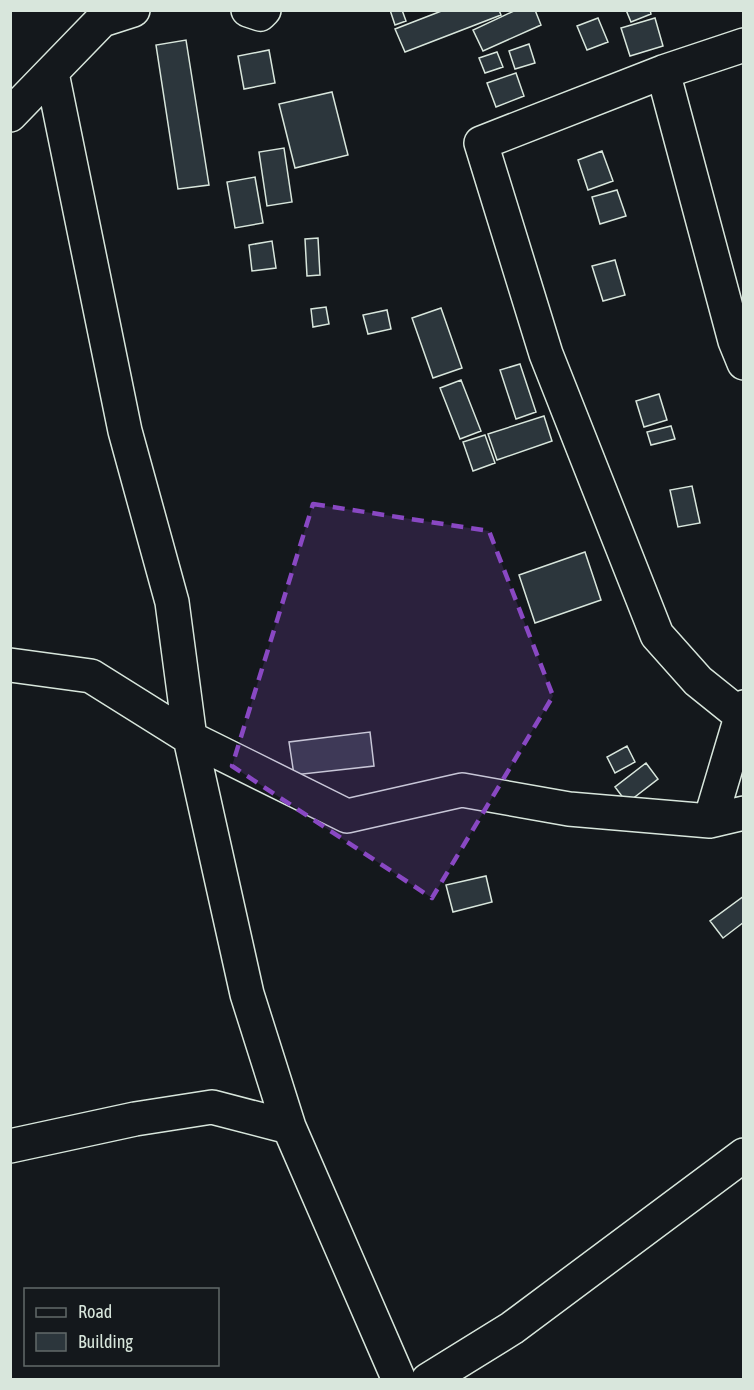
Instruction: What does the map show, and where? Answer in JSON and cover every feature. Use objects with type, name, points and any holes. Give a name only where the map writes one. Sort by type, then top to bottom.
[{"type":"street","points":[[10,116],[102,20],[133,10]]},
{"type":"street","points":[[248,10],[260,14],[264,10]]},
{"type":"street","points":[[710,821],[742,713],[698,681],[657,635],[546,354],[481,143],[663,72],[744,45]]},
{"type":"street","points":[[663,72],[735,341],[744,363]]},
{"type":"street","points":[[52,73],[125,431],[172,602],[190,738],[247,994],[289,1127],[399,1380]]},
{"type":"street","points":[[10,665],[91,676],[190,738],[347,816],[462,790],[569,809],[710,821],[744,813]]},
{"type":"street","points":[[10,1146],[135,1119],[212,1107],[289,1127]]},
{"type":"street","points":[[428,1380],[512,1328],[744,1155]]},
{"type":"highlighted area","points":[[313,504],[489,531],[553,696],[432,898],[232,766]]},
{"type":"building","points":[[390,10],[402,10],[406,21],[395,25]]},
{"type":"building","points":[[444,10],[499,10],[501,15],[405,52],[395,29]]},
{"type":"building","points":[[516,10],[535,10],[541,25],[483,51],[473,30]]},
{"type":"building","points":[[626,10],[650,10],[651,14],[631,22]]},
{"type":"building","points":[[598,18],[608,42],[587,50],[577,26]]},
{"type":"building","points":[[655,18],[663,46],[630,56],[621,28]]},
{"type":"building","points":[[186,40],[209,185],[178,189],[156,45]]},
{"type":"building","points":[[529,44],[535,63],[515,69],[509,51]]},
{"type":"building","points":[[269,50],[275,83],[244,89],[238,56]]},
{"type":"building","points":[[497,52],[503,67],[485,73],[479,58]]},
{"type":"building","points":[[516,73],[524,96],[496,107],[487,83]]},
{"type":"building","points":[[332,92],[348,155],[295,168],[279,104]]},
{"type":"building","points":[[284,148],[292,202],[267,206],[259,152]]},
{"type":"building","points":[[602,151],[613,181],[588,190],[578,160]]},
{"type":"building","points":[[255,177],[263,223],[235,228],[227,182]]},
{"type":"building","points":[[617,190],[626,216],[600,224],[592,197]]},
{"type":"building","points":[[318,238],[320,275],[307,276],[305,239]]},
{"type":"building","points":[[272,241],[276,268],[252,271],[249,245]]},
{"type":"building","points":[[615,260],[625,295],[603,301],[592,266]]},
{"type":"building","points":[[326,307],[329,324],[313,327],[311,309]]},
{"type":"building","points":[[441,308],[462,368],[433,378],[412,318]]},
{"type":"building","points":[[387,310],[391,329],[368,334],[363,315]]},
{"type":"building","points":[[520,364],[536,412],[516,419],[500,370]]},
{"type":"building","points":[[461,380],[481,431],[460,439],[440,388]]},
{"type":"building","points":[[659,394],[667,420],[644,427],[636,401]]},
{"type":"building","points":[[544,416],[552,441],[497,460],[488,434]]},
{"type":"building","points":[[671,426],[675,439],[651,445],[647,432]]},
{"type":"building","points":[[485,435],[495,463],[473,471],[463,442]]},
{"type":"building","points":[[692,486],[700,523],[678,527],[670,490]]},
{"type":"building","points":[[585,552],[601,600],[535,623],[519,575]]},
{"type":"building","points":[[370,732],[374,766],[294,775],[289,742]]},
{"type":"building","points":[[627,746],[635,762],[615,773],[607,757]]},
{"type":"building","points":[[646,763],[658,779],[627,803],[615,787]]},
{"type":"building","points":[[486,876],[492,902],[453,912],[446,885]]},
{"type":"building","points":[[744,896],[744,922],[723,938],[710,921]]}]
